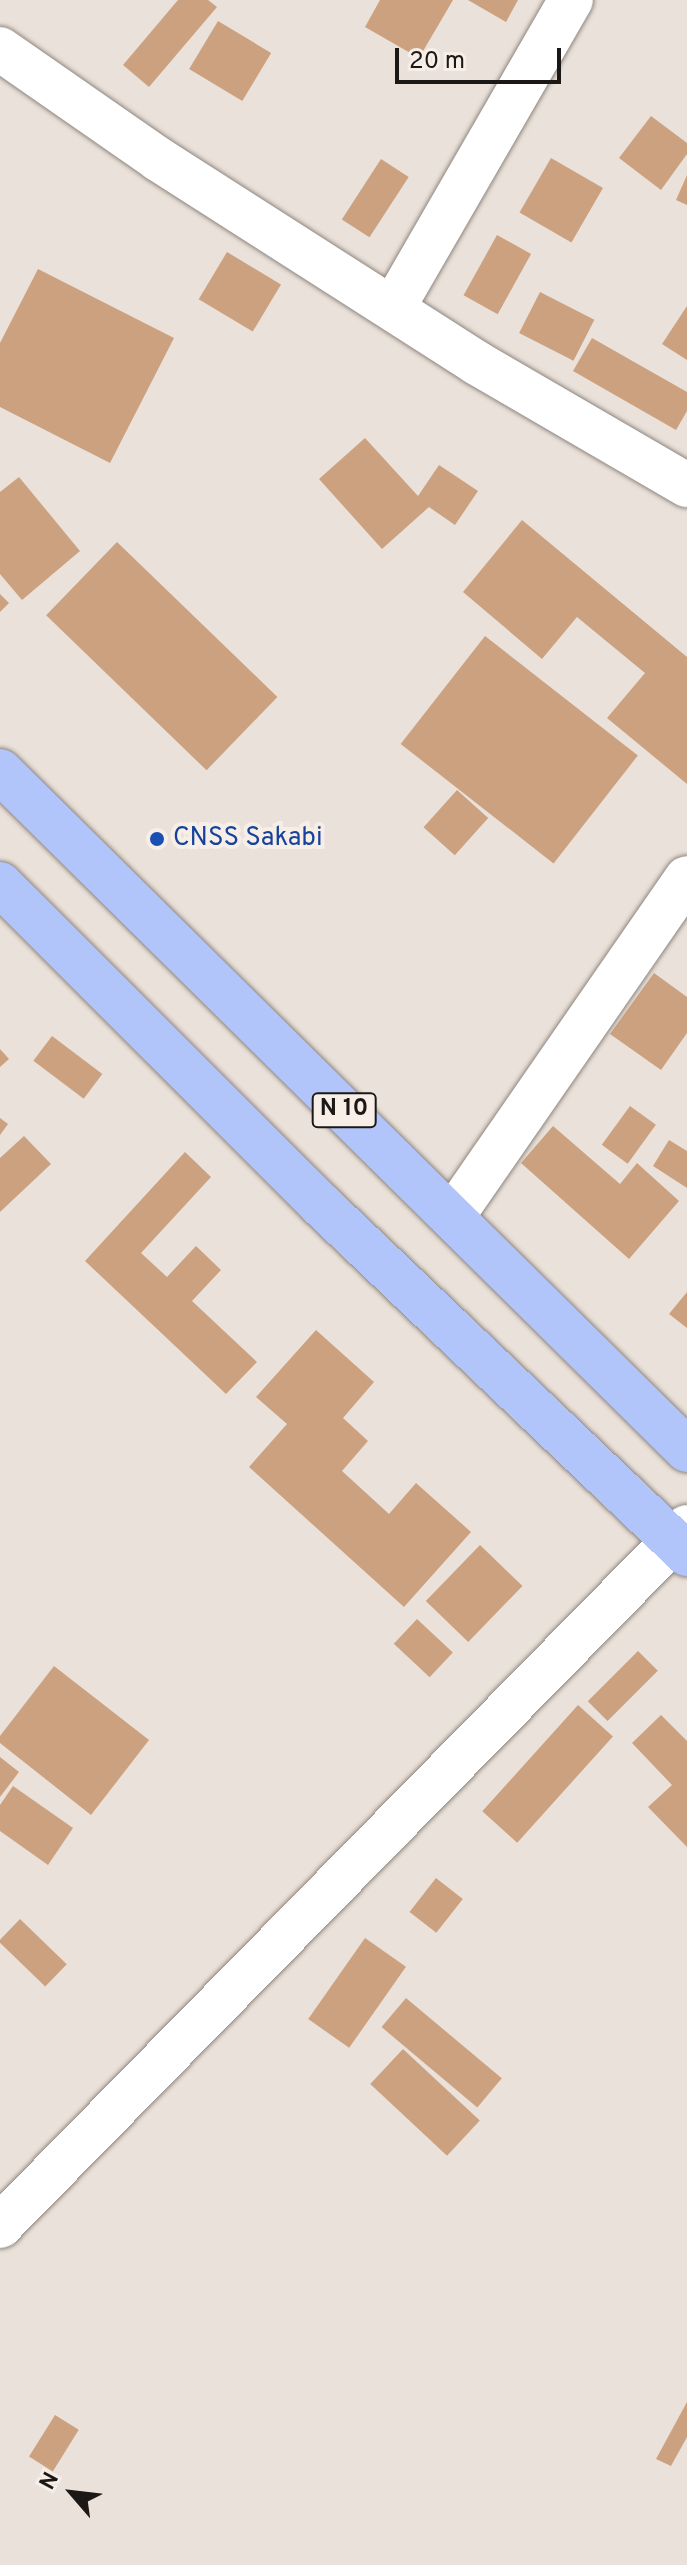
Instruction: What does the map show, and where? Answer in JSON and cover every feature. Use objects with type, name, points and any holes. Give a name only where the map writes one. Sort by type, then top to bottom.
[{"type":"main road","name":"N 10","points":[[0,771],[687,1450]]},
{"type":"main road","points":[[0,884],[321,1205],[682,1540]]},
{"type":"street","points":[[393,308],[571,0]]},
{"type":"street","points":[[0,49],[158,159],[477,363],[687,485]]},
{"type":"street","points":[[452,1217],[687,878]]},
{"type":"street","points":[[0,2226],[682,1540]]},
{"type":"building","points":[[178,0],[208,0],[217,7],[149,87],[123,65]]},
{"type":"building","points":[[380,0],[453,0],[419,58],[365,27]]},
{"type":"building","points":[[468,0],[518,0],[506,22]]},
{"type":"building","points":[[218,21],[271,53],[242,101],[189,69]]},
{"type":"building","points":[[651,116],[687,143],[687,154],[661,190],[619,158]]},
{"type":"building","points":[[551,158],[603,188],[571,243],[520,213]]},
{"type":"building","points":[[381,159],[409,177],[369,237],[342,219]]},
{"type":"building","points":[[687,175],[687,205],[676,200]]},
{"type":"building","points":[[497,235],[531,254],[498,314],[464,295]]},
{"type":"building","points":[[227,252],[281,284],[253,332],[199,299]]},
{"type":"building","points":[[38,269],[174,338],[110,463],[0,407],[0,343]]},
{"type":"building","points":[[540,292],[594,320],[573,361],[519,333]]},
{"type":"building","points":[[687,306],[687,360],[662,344]]},
{"type":"building","points":[[592,338],[687,392],[687,411],[676,430],[573,371]]},
{"type":"building","points":[[365,438],[418,496],[439,465],[478,491],[455,525],[429,507],[382,549],[319,479]]},
{"type":"building","points":[[19,477],[80,551],[22,600],[0,574],[0,492]]},
{"type":"building","points":[[522,520],[687,657],[687,784],[607,718],[645,673],[577,617],[542,659],[463,592]]},
{"type":"building","points":[[117,542],[277,697],[207,770],[46,615]]},
{"type":"building","points":[[0,594],[9,603],[0,612]]},
{"type":"building","points":[[485,636],[638,755],[554,863],[401,744]]},
{"type":"building","points":[[457,790],[488,818],[455,855],[424,827]]},
{"type":"building","points":[[654,973],[687,997],[687,1033],[661,1070],[610,1034]]},
{"type":"building","points":[[52,1036],[102,1074],[84,1099],[33,1061]]},
{"type":"building","points":[[0,1049],[9,1059],[0,1067]]},
{"type":"building","points":[[630,1106],[656,1125],[628,1164],[602,1145]]},
{"type":"building","points":[[0,1118],[8,1124],[0,1135]]},
{"type":"building","points":[[553,1126],[620,1184],[637,1163],[679,1201],[629,1259],[521,1163]]},
{"type":"building","points":[[24,1136],[51,1164],[0,1212],[0,1158]]},
{"type":"building","points":[[669,1140],[687,1151],[687,1188],[653,1166]]},
{"type":"building","points":[[185,1152],[211,1177],[141,1253],[167,1277],[196,1246],[221,1270],[192,1301],[257,1362],[226,1394],[85,1261]]},
{"type":"building","points":[[687,1292],[687,1328],[669,1314]]},
{"type":"building","points":[[316,1330],[374,1382],[343,1418],[368,1441],[342,1471],[389,1514],[416,1483],[471,1532],[404,1607],[249,1467],[287,1424],[256,1397]]},
{"type":"building","points":[[480,1545],[522,1586],[468,1642],[426,1601]]},
{"type":"building","points":[[417,1619],[453,1652],[430,1677],[394,1644]]},
{"type":"building","points":[[638,1651],[658,1671],[608,1721],[588,1701]]},
{"type":"building","points":[[54,1666],[149,1740],[91,1815],[0,1743],[0,1736]]},
{"type":"building","points":[[578,1705],[613,1736],[517,1843],[482,1811]]},
{"type":"building","points":[[661,1715],[687,1741],[687,1847],[648,1807],[672,1785],[632,1743]]},
{"type":"building","points":[[0,1757],[19,1772],[0,1797]]},
{"type":"building","points":[[13,1786],[73,1828],[48,1865],[0,1831],[0,1805]]},
{"type":"building","points":[[436,1878],[463,1899],[436,1933],[410,1912]]},
{"type":"building","points":[[20,1919],[67,1964],[45,1986],[0,1943]]},
{"type":"building","points":[[365,1938],[406,1967],[349,2048],[308,2019]]},
{"type":"building","points":[[406,1998],[502,2078],[477,2107],[382,2027]]},
{"type":"building","points":[[403,2049],[480,2121],[447,2156],[370,2084]]},
{"type":"building","points":[[687,2402],[687,2437],[671,2466],[656,2459]]},
{"type":"building","points":[[55,2415],[79,2430],[53,2471],[29,2457]]},
{"type":"place","name":"CNSS Sakabi","points":[[157,839]]}]
